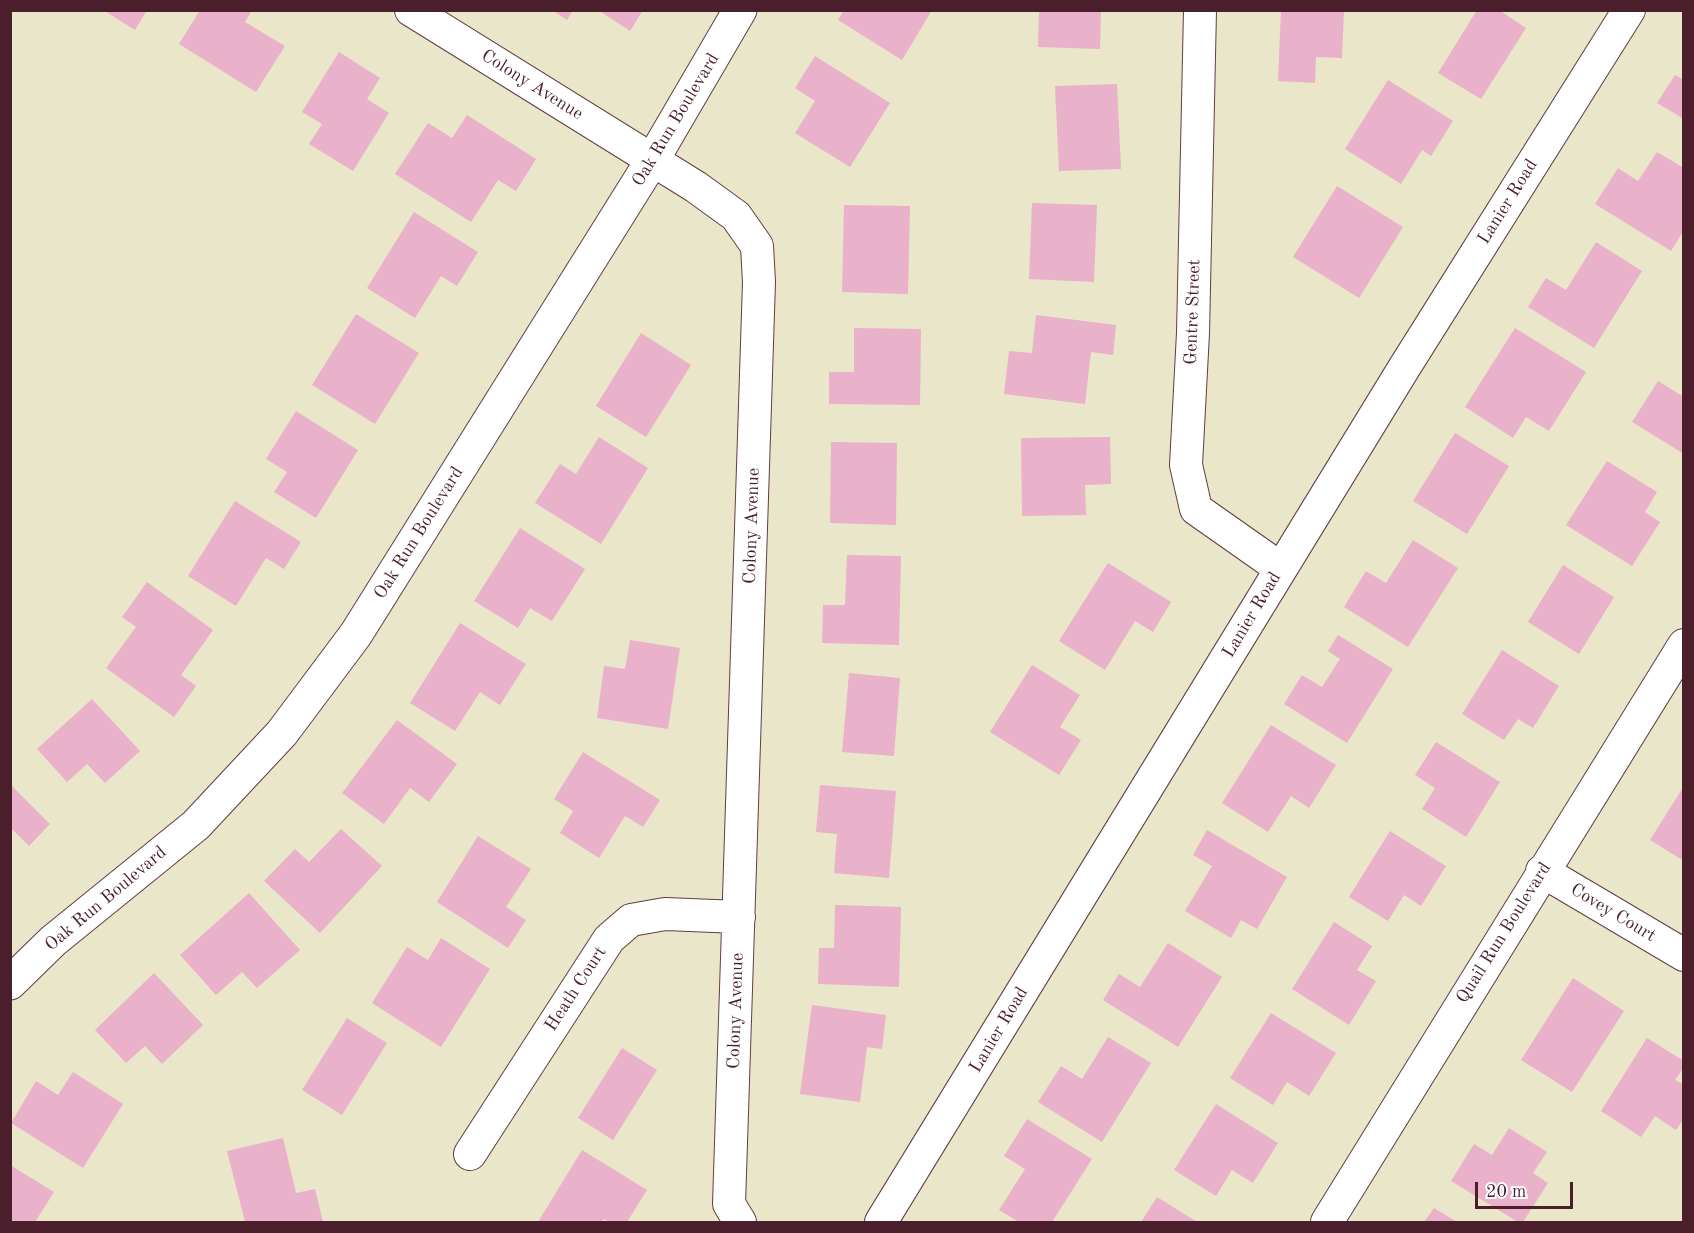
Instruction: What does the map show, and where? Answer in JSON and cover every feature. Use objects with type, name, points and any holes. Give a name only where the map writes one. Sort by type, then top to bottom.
[{"type":"street","name":"Colony Avenue","points":[[411,10],[653,159],[696,188],[736,216],[757,246],[759,282],[729,1204],[740,1222]]},
{"type":"street","name":"Oak Run Boulevard","points":[[10,983],[53,941],[196,825],[282,733],[356,634],[653,159],[740,10]]},
{"type":"street","name":"Gentre Street","points":[[1200,10],[1193,333],[1186,465],[1196,509],[1280,568]]},
{"type":"street","name":"Lanier Road","points":[[881,1222],[1280,568],[1629,10]]},
{"type":"street","name":"Quail Run Boulevard","points":[[1327,1222],[1683,645]]},
{"type":"street","name":"Covey Court","points":[[1542,871],[1683,955]]},
{"type":"street","name":"Heath Court","points":[[470,1154],[609,939],[631,920],[665,914],[739,917]]},
{"type":"building","points":[[103,10],[147,10],[135,30]]},
{"type":"building","points":[[200,10],[252,10],[245,22],[285,46],[256,92],[179,44]]},
{"type":"building","points":[[552,10],[573,10],[567,20]]},
{"type":"building","points":[[598,10],[643,10],[630,31]]},
{"type":"building","points":[[844,10],[932,10],[902,60],[838,20]]},
{"type":"building","points":[[1039,10],[1101,10],[1100,49],[1038,47]]},
{"type":"building","points":[[1281,10],[1344,10],[1342,58],[1316,57],[1315,83],[1278,81]]},
{"type":"building","points":[[1477,10],[1499,10],[1526,28],[1481,99],[1438,73]]},
{"type":"building","points":[[339,52],[380,78],[367,99],[389,113],[353,171],[309,144],[322,124],[302,112]]},
{"type":"building","points":[[815,56],[890,103],[850,167],[795,133],[815,101],[795,88]]},
{"type":"building","points":[[1675,75],[1684,80],[1684,119],[1657,103]]},
{"type":"building","points":[[1388,80],[1453,121],[1431,156],[1422,150],[1401,184],[1345,149]]},
{"type":"building","points":[[1117,84],[1121,169],[1059,171],[1055,86]]},
{"type":"building","points":[[467,115],[536,159],[516,191],[498,180],[471,222],[395,174],[428,123],[452,138]]},
{"type":"building","points":[[1657,152],[1684,168],[1684,230],[1671,251],[1595,204],[1618,168],[1638,181]]},
{"type":"building","points":[[1337,186],[1403,227],[1359,298],[1293,257]]},
{"type":"building","points":[[1032,203],[1097,205],[1094,282],[1029,279]]},
{"type":"building","points":[[844,205],[910,206],[908,294],[842,292]]},
{"type":"building","points":[[414,212],[478,252],[457,286],[441,276],[415,318],[367,288]]},
{"type":"building","points":[[1596,242],[1642,271],[1594,348],[1528,307],[1546,278],[1566,290]]},
{"type":"building","points":[[356,314],[419,353],[375,424],[312,385]]},
{"type":"building","points":[[1036,315],[1116,325],[1113,355],[1091,352],[1085,404],[1004,394],[1009,351],[1032,353]]},
{"type":"building","points":[[854,328],[921,329],[920,405],[829,404],[829,372],[854,372]]},
{"type":"building","points":[[1515,328],[1586,372],[1549,431],[1526,417],[1513,438],[1465,407]]},
{"type":"building","points":[[641,333],[691,365],[646,437],[596,406]]},
{"type":"building","points":[[1658,381],[1684,397],[1684,454],[1632,422]]},
{"type":"building","points":[[296,411],[358,450],[316,518],[274,492],[287,472],[266,459]]},
{"type":"building","points":[[1455,433],[1509,466],[1467,534],[1413,501]]},
{"type":"building","points":[[599,437],[648,468],[601,544],[535,503],[560,464],[576,474]]},
{"type":"building","points":[[1110,437],[1111,484],[1085,485],[1086,515],[1022,516],[1021,438]]},
{"type":"building","points":[[831,442],[897,443],[896,525],[830,523]]},
{"type":"building","points":[[1607,461],[1657,492],[1645,512],[1660,522],[1632,566],[1566,525]]},
{"type":"building","points":[[235,501],[301,542],[284,569],[266,558],[236,606],[188,576]]},
{"type":"building","points":[[520,528],[585,569],[552,621],[530,608],[518,628],[474,601]]},
{"type":"building","points":[[1413,540],[1458,568],[1408,647],[1344,607],[1366,571],[1386,583]]},
{"type":"building","points":[[847,555],[901,556],[899,645],[822,643],[823,605],[845,605]]},
{"type":"building","points":[[1108,563],[1171,602],[1153,632],[1135,621],[1105,670],[1059,641]]},
{"type":"building","points":[[1563,565],[1614,597],[1579,654],[1528,622]]},
{"type":"building","points":[[147,582],[213,630],[181,675],[196,686],[174,717],[106,668],[136,627],[122,617]]},
{"type":"building","points":[[460,623],[526,664],[500,705],[480,692],[455,731],[410,703]]},
{"type":"building","points":[[1338,635],[1393,669],[1347,743],[1284,704],[1302,675],[1322,687],[1340,659],[1328,651]]},
{"type":"building","points":[[630,640],[680,648],[668,729],[597,718],[604,666],[625,669]]},
{"type":"building","points":[[1502,650],[1559,686],[1533,728],[1518,719],[1504,740],[1462,714]]},
{"type":"building","points":[[1032,665],[1080,695],[1060,727],[1081,740],[1059,775],[990,732]]},
{"type":"building","points":[[849,673],[900,678],[894,756],[842,752]]},
{"type":"building","points":[[92,699],[140,751],[105,783],[87,764],[67,782],[37,749]]},
{"type":"building","points":[[397,720],[457,764],[429,802],[410,788],[384,824],[342,793]]},
{"type":"building","points":[[1271,725],[1336,765],[1309,808],[1291,796],[1268,832],[1222,803]]},
{"type":"building","points":[[1436,742],[1500,782],[1466,837],[1422,809],[1435,788],[1415,775]]},
{"type":"building","points":[[583,752],[660,800],[643,827],[625,816],[599,858],[560,833],[573,811],[554,799]]},
{"type":"building","points":[[10,784],[50,824],[29,846],[10,827]]},
{"type":"building","points":[[820,785],[896,791],[889,878],[834,873],[837,834],[816,832]]},
{"type":"building","points":[[1684,786],[1684,861],[1650,840]]},
{"type":"building","points":[[341,829],[382,866],[320,933],[264,881],[295,849],[309,862]]},
{"type":"building","points":[[1207,830],[1287,877],[1257,929],[1241,920],[1231,938],[1185,911],[1212,866],[1193,855]]},
{"type":"building","points":[[1390,831],[1446,866],[1421,906],[1404,895],[1388,921],[1349,897]]},
{"type":"building","points":[[478,836],[531,869],[506,907],[526,920],[508,948],[437,902]]},
{"type":"building","points":[[249,893],[300,950],[257,988],[242,972],[216,995],[180,955]]},
{"type":"building","points":[[835,905],[901,907],[899,987],[818,984],[819,948],[834,948]]},
{"type":"building","points":[[1334,922],[1372,946],[1357,970],[1376,981],[1349,1025],[1292,989]]},
{"type":"building","points":[[441,938],[490,969],[441,1047],[372,1003],[407,947],[428,960]]},
{"type":"building","points":[[1168,943],[1222,977],[1178,1047],[1103,1000],[1119,974],[1140,987]]},
{"type":"building","points":[[154,973],[203,1025],[162,1064],[145,1046],[126,1063],[95,1030]]},
{"type":"building","points":[[1573,978],[1624,1011],[1572,1092],[1521,1060]]},
{"type":"building","points":[[812,1005],[886,1015],[882,1049],[867,1047],[860,1102],[800,1094]]},
{"type":"building","points":[[1271,1013],[1336,1053],[1309,1096],[1287,1082],[1273,1105],[1230,1078]]},
{"type":"building","points":[[347,1018],[387,1043],[342,1115],[302,1090]]},
{"type":"building","points":[[1108,1037],[1151,1063],[1102,1142],[1038,1102],[1061,1066],[1082,1079]]},
{"type":"building","points":[[1647,1038],[1684,1061],[1684,1067],[1675,1080],[1684,1085],[1684,1118],[1676,1130],[1655,1116],[1641,1137],[1601,1111]]},
{"type":"building","points":[[622,1048],[657,1070],[613,1140],[578,1118]]},
{"type":"building","points":[[73,1072],[123,1104],[83,1168],[11,1123],[36,1081],[58,1095]]},
{"type":"building","points":[[1216,1104],[1278,1143],[1253,1183],[1232,1170],[1216,1196],[1174,1170]]},
{"type":"building","points":[[1027,1119],[1092,1159],[1052,1222],[1019,1222],[999,1210],[1025,1169],[1004,1156]]},
{"type":"building","points":[[1509,1128],[1547,1152],[1533,1173],[1548,1183],[1523,1222],[1518,1222],[1451,1181],[1474,1144],[1492,1155]]},
{"type":"building","points":[[283,1138],[296,1193],[315,1189],[323,1222],[245,1222],[227,1151]]},
{"type":"building","points":[[582,1150],[647,1190],[627,1222],[609,1222],[604,1219],[601,1222],[538,1222]]},
{"type":"building","points":[[10,1165],[54,1192],[35,1222],[10,1222]]},
{"type":"building","points":[[1157,1197],[1197,1222],[1141,1222]]},
{"type":"building","points":[[1434,1208],[1457,1222],[1424,1222]]}]
